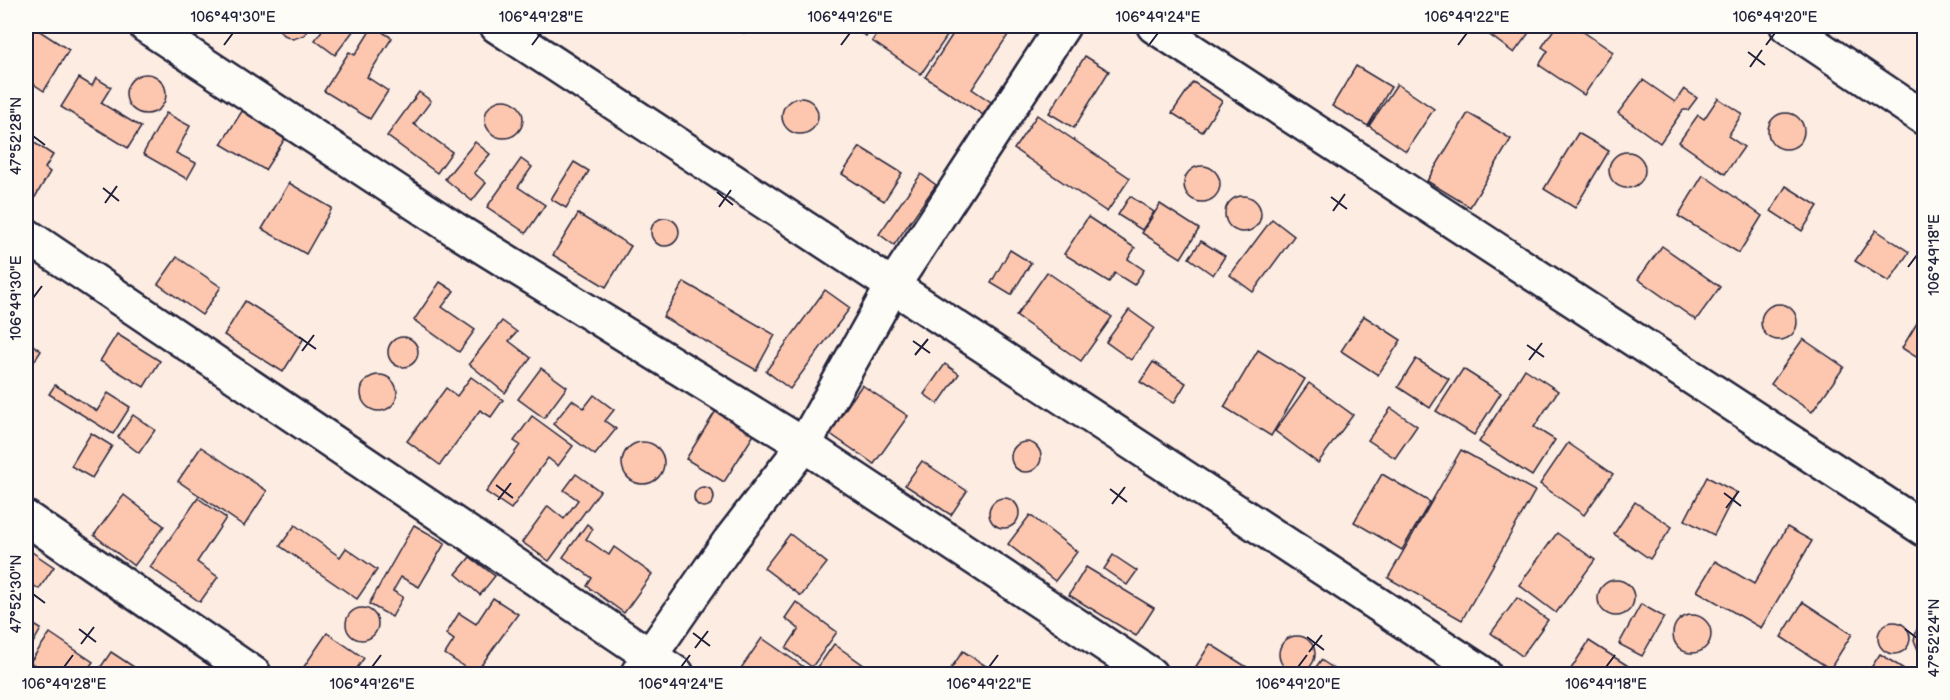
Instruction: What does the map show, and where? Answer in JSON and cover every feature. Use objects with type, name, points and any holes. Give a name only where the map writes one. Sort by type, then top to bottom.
[{"type":"street","points":[[146,26],[459,232],[804,445],[1150,675]]},
{"type":"street","points":[[497,26],[1484,675]]},
{"type":"street","points":[[643,666],[729,542],[804,445],[892,287],[1062,26]]},
{"type":"street","points":[[1154,26],[1924,529]]},
{"type":"street","points":[[1787,26],[1924,118]]},
{"type":"street","points":[[26,235],[643,666],[677,675]]},
{"type":"street","points":[[26,518],[254,675]]},
{"type":"building","points":[[26,26],[32,26],[69,50],[44,91],[26,79]]},
{"type":"building","points":[[277,26],[311,26],[304,35],[293,39],[282,34]]},
{"type":"building","points":[[325,26],[357,26],[335,55],[315,40]]},
{"type":"building","points":[[373,26],[392,38],[367,77],[388,91],[370,119],[324,91],[349,52],[355,55]]},
{"type":"building","points":[[732,26],[749,26],[744,33]]},
{"type":"building","points":[[847,26],[872,26],[866,36]]},
{"type":"building","points":[[882,26],[954,26],[921,74],[872,41]]},
{"type":"building","points":[[958,26],[1014,26],[972,89],[991,102],[983,115],[925,77]]},
{"type":"building","points":[[1413,26],[1426,26],[1421,32]]},
{"type":"building","points":[[1460,26],[1478,26],[1473,34]]},
{"type":"building","points":[[1492,26],[1534,26],[1514,53],[1487,33]]},
{"type":"building","points":[[1556,26],[1582,26],[1579,29],[1613,52],[1584,95],[1539,65],[1548,51],[1542,47]]},
{"type":"building","points":[[1085,56],[1109,71],[1074,128],[1049,113]]},
{"type":"building","points":[[1356,66],[1391,87],[1368,126],[1332,106]]},
{"type":"building","points":[[146,74],[160,80],[166,94],[160,108],[146,114],[132,108],[126,94],[132,80]]},
{"type":"building","points":[[79,78],[92,86],[96,78],[111,87],[101,103],[141,127],[128,148],[61,107]]},
{"type":"building","points":[[1643,80],[1675,102],[1684,89],[1697,98],[1688,110],[1683,110],[1660,143],[1618,113]]},
{"type":"building","points":[[1193,82],[1222,101],[1202,132],[1172,113]]},
{"type":"building","points":[[1397,84],[1434,109],[1406,151],[1369,126]]},
{"type":"building","points":[[419,92],[431,101],[414,124],[452,152],[437,173],[387,136]]},
{"type":"building","points":[[800,98],[813,103],[818,116],[813,129],[800,134],[787,129],[782,116],[787,103]]},
{"type":"building","points":[[1718,98],[1742,114],[1728,136],[1744,147],[1725,174],[1679,142],[1698,115],[1704,119]]},
{"type":"building","points":[[504,100],[517,106],[523,119],[517,132],[504,138],[491,132],[485,119],[491,106]]},
{"type":"building","points":[[246,105],[288,134],[265,170],[221,144]]},
{"type":"building","points":[[166,113],[190,126],[176,153],[196,163],[187,179],[143,154]]},
{"type":"building","points":[[1468,113],[1511,139],[1470,207],[1427,181]]},
{"type":"building","points":[[1786,113],[1799,118],[1804,131],[1799,144],[1786,149],[1773,144],[1768,131],[1773,118]]},
{"type":"building","points":[[1037,115],[1130,178],[1107,212],[1014,149]]},
{"type":"building","points":[[1578,133],[1609,151],[1575,208],[1544,189]]},
{"type":"building","points":[[30,140],[53,155],[45,168],[50,172],[31,204],[26,201],[26,148]]},
{"type":"building","points":[[475,142],[490,154],[474,173],[486,183],[472,201],[445,179]]},
{"type":"building","points":[[860,147],[902,173],[884,201],[842,174]]},
{"type":"building","points":[[1627,152],[1640,157],[1645,170],[1640,183],[1627,188],[1614,183],[1609,170],[1614,157]]},
{"type":"building","points":[[521,159],[532,167],[518,187],[545,205],[526,233],[487,207]]},
{"type":"building","points":[[574,162],[589,171],[566,208],[551,199]]},
{"type":"building","points":[[1202,166],[1215,171],[1220,184],[1215,197],[1202,202],[1189,197],[1184,184],[1189,171]]},
{"type":"building","points":[[921,174],[936,185],[894,245],[879,234]]},
{"type":"building","points":[[1703,175],[1762,216],[1739,253],[1678,216]]},
{"type":"building","points":[[289,183],[332,208],[306,254],[262,229]]},
{"type":"building","points":[[1786,186],[1818,206],[1802,231],[1771,211]]},
{"type":"building","points":[[1130,196],[1154,212],[1142,230],[1118,215]]},
{"type":"building","points":[[1243,196],[1256,201],[1261,214],[1256,227],[1243,232],[1230,227],[1225,214],[1230,201]]},
{"type":"building","points":[[1160,204],[1199,229],[1181,258],[1142,233]]},
{"type":"building","points":[[578,214],[631,246],[606,287],[553,255]]},
{"type":"building","points":[[1088,217],[1135,248],[1128,259],[1144,270],[1134,285],[1115,273],[1109,282],[1064,254]]},
{"type":"building","points":[[665,218],[675,222],[679,232],[675,242],[665,246],[655,242],[651,232],[655,222]]},
{"type":"building","points":[[1272,219],[1294,236],[1253,292],[1230,275]]},
{"type":"building","points":[[1876,230],[1909,252],[1889,282],[1855,261]]},
{"type":"building","points":[[1201,241],[1225,256],[1213,275],[1189,258]]},
{"type":"building","points":[[1662,246],[1720,287],[1696,320],[1638,279]]},
{"type":"building","points":[[1010,250],[1031,263],[1011,295],[991,283]]},
{"type":"building","points":[[177,257],[221,287],[202,315],[158,284]]},
{"type":"building","points":[[1047,272],[1112,317],[1081,361],[1016,316]]},
{"type":"building","points":[[440,282],[454,291],[442,307],[475,330],[459,352],[414,320]]},
{"type":"building","points":[[684,282],[775,335],[756,370],[663,317]]},
{"type":"building","points":[[825,290],[850,308],[790,389],[766,371]]},
{"type":"building","points":[[245,301],[304,338],[283,372],[224,335]]},
{"type":"building","points":[[1779,304],[1792,309],[1797,322],[1792,335],[1779,340],[1766,335],[1761,322],[1766,309]]},
{"type":"building","points":[[1129,310],[1154,328],[1131,360],[1106,342]]},
{"type":"building","points":[[1364,316],[1401,340],[1378,375],[1341,351]]},
{"type":"building","points":[[1920,318],[1924,320],[1924,362],[1902,348]]},
{"type":"building","points":[[502,321],[517,332],[509,341],[531,358],[505,393],[469,364]]},
{"type":"building","points":[[117,334],[160,361],[144,387],[100,361]]},
{"type":"building","points":[[403,337],[413,342],[418,352],[413,362],[403,367],[393,362],[388,352],[393,342]]},
{"type":"building","points":[[1803,339],[1844,367],[1812,412],[1771,384]]},
{"type":"building","points":[[26,340],[41,351],[26,374]]},
{"type":"building","points":[[1258,350],[1305,379],[1271,436],[1224,407]]},
{"type":"building","points":[[1416,359],[1449,379],[1430,408],[1398,387]]},
{"type":"building","points":[[1153,362],[1186,383],[1174,403],[1140,382]]},
{"type":"building","points":[[945,364],[959,374],[938,404],[924,394]]},
{"type":"building","points":[[541,368],[567,387],[544,418],[518,399]]},
{"type":"building","points":[[1463,369],[1501,393],[1474,435],[1436,411]]},
{"type":"building","points":[[1525,369],[1558,391],[1534,427],[1555,440],[1532,476],[1479,442]]},
{"type":"building","points":[[379,375],[392,380],[397,393],[392,406],[379,411],[366,406],[361,393],[366,380]]},
{"type":"building","points":[[471,377],[503,400],[491,417],[480,410],[440,465],[407,441],[446,388],[457,396]]},
{"type":"building","points":[[1309,383],[1353,415],[1318,463],[1275,431]]},
{"type":"building","points":[[55,385],[97,411],[108,393],[130,407],[113,434],[49,394]]},
{"type":"building","points":[[862,385],[908,416],[874,464],[829,433]]},
{"type":"building","points":[[594,395],[614,410],[605,421],[616,429],[595,455],[553,424],[572,400],[584,408]]},
{"type":"building","points":[[1391,408],[1417,426],[1395,458],[1368,440]]},
{"type":"building","points":[[717,409],[755,433],[724,482],[686,459]]},
{"type":"building","points":[[133,415],[155,430],[139,453],[118,437]]},
{"type":"building","points":[[532,416],[573,446],[558,466],[548,458],[511,509],[486,492],[520,445],[514,441]]},
{"type":"building","points":[[91,433],[112,446],[92,478],[71,466]]},
{"type":"building","points":[[643,442],[658,448],[664,463],[658,478],[643,484],[628,478],[622,463],[628,448]]},
{"type":"building","points":[[1026,442],[1037,446],[1041,457],[1037,468],[1026,472],[1015,468],[1011,457],[1015,446]]},
{"type":"building","points":[[1568,443],[1613,474],[1584,515],[1540,484]]},
{"type":"building","points":[[201,447],[267,491],[244,526],[178,481]]},
{"type":"building","points":[[1461,450],[1535,491],[1462,620],[1388,578]]},
{"type":"building","points":[[922,461],[967,491],[951,515],[905,485]]},
{"type":"building","points":[[576,474],[600,491],[549,561],[522,542],[548,506],[564,519],[578,500],[564,490]]},
{"type":"building","points":[[1382,474],[1430,502],[1402,550],[1354,522]]},
{"type":"building","points":[[1707,477],[1736,492],[1714,535],[1685,520]]},
{"type":"building","points":[[704,487],[711,490],[714,497],[711,504],[704,507],[697,504],[694,497],[697,490]]},
{"type":"building","points":[[124,495],[164,526],[134,566],[94,535]]},
{"type":"building","points":[[198,498],[226,518],[197,562],[218,577],[200,602],[150,567]]},
{"type":"building","points":[[1004,498],[1015,502],[1019,513],[1015,524],[1004,528],[993,524],[989,513],[993,502]]},
{"type":"building","points":[[1635,502],[1672,527],[1650,559],[1614,534]]},
{"type":"building","points":[[1030,515],[1077,552],[1055,581],[1008,544]]},
{"type":"building","points":[[587,524],[593,529],[586,539],[609,555],[614,547],[652,574],[624,613],[587,586],[592,578],[563,557]]},
{"type":"building","points":[[295,525],[340,557],[346,548],[377,570],[357,599],[280,546]]},
{"type":"building","points":[[414,525],[445,543],[419,587],[401,577],[393,591],[403,597],[392,617],[369,604]]},
{"type":"building","points":[[1787,527],[1812,541],[1761,628],[1697,591],[1715,561],[1754,584]]},
{"type":"building","points":[[1557,533],[1595,560],[1556,613],[1519,585]]},
{"type":"building","points":[[790,534],[827,563],[801,596],[764,568]]},
{"type":"building","points":[[26,548],[54,567],[39,589],[27,581],[26,583]]},
{"type":"building","points":[[1113,555],[1137,571],[1127,585],[1104,569]]},
{"type":"building","points":[[470,557],[495,576],[480,595],[456,574]]},
{"type":"building","points":[[1086,567],[1154,608],[1136,636],[1069,595]]},
{"type":"building","points":[[1616,580],[1628,586],[1634,598],[1628,610],[1616,616],[1604,610],[1598,598],[1604,586]]},
{"type":"building","points":[[493,598],[518,614],[475,674],[445,654],[454,640],[446,634],[459,613],[476,624]]},
{"type":"building","points":[[1517,598],[1548,620],[1522,656],[1491,633]]},
{"type":"building","points":[[796,602],[837,632],[812,667],[786,648],[799,629],[785,618]]},
{"type":"building","points":[[1803,602],[1852,634],[1830,669],[1781,637]]},
{"type":"building","points":[[1641,604],[1664,617],[1642,656],[1619,644]]},
{"type":"building","points":[[362,608],[373,613],[378,624],[373,635],[362,640],[351,635],[346,624],[351,613]]},
{"type":"building","points":[[1692,615],[1706,620],[1711,634],[1706,648],[1692,653],[1678,648],[1673,634],[1678,620]]},
{"type":"building","points":[[26,620],[41,629],[26,655]]},
{"type":"building","points":[[1894,622],[1905,627],[1910,638],[1905,649],[1894,654],[1883,649],[1878,638],[1883,627]]},
{"type":"building","points":[[1924,623],[1924,656],[1919,652],[1914,640],[1917,629]]},
{"type":"building","points":[[50,633],[93,662],[84,674],[48,674],[30,662]]},
{"type":"building","points":[[327,633],[364,658],[353,674],[306,674],[301,671]]},
{"type":"building","points":[[1297,636],[1310,641],[1315,654],[1310,667],[1297,672],[1284,667],[1279,654],[1284,641]]},
{"type":"building","points":[[762,638],[805,668],[800,674],[743,674],[739,671]]},
{"type":"building","points":[[1589,641],[1636,671],[1633,674],[1573,674],[1569,672]]},
{"type":"building","points":[[834,644],[865,666],[859,674],[813,674]]},
{"type":"building","points":[[1210,644],[1258,674],[1206,674],[1195,668]]},
{"type":"building","points":[[963,651],[998,674],[947,674]]},
{"type":"building","points":[[111,652],[137,669],[134,674],[96,674]]},
{"type":"building","points":[[1880,654],[1912,674],[1867,674]]},
{"type":"building","points":[[1321,660],[1342,674],[1311,674]]},
{"type":"building","points":[[1744,669],[1754,674],[1741,674]]}]
